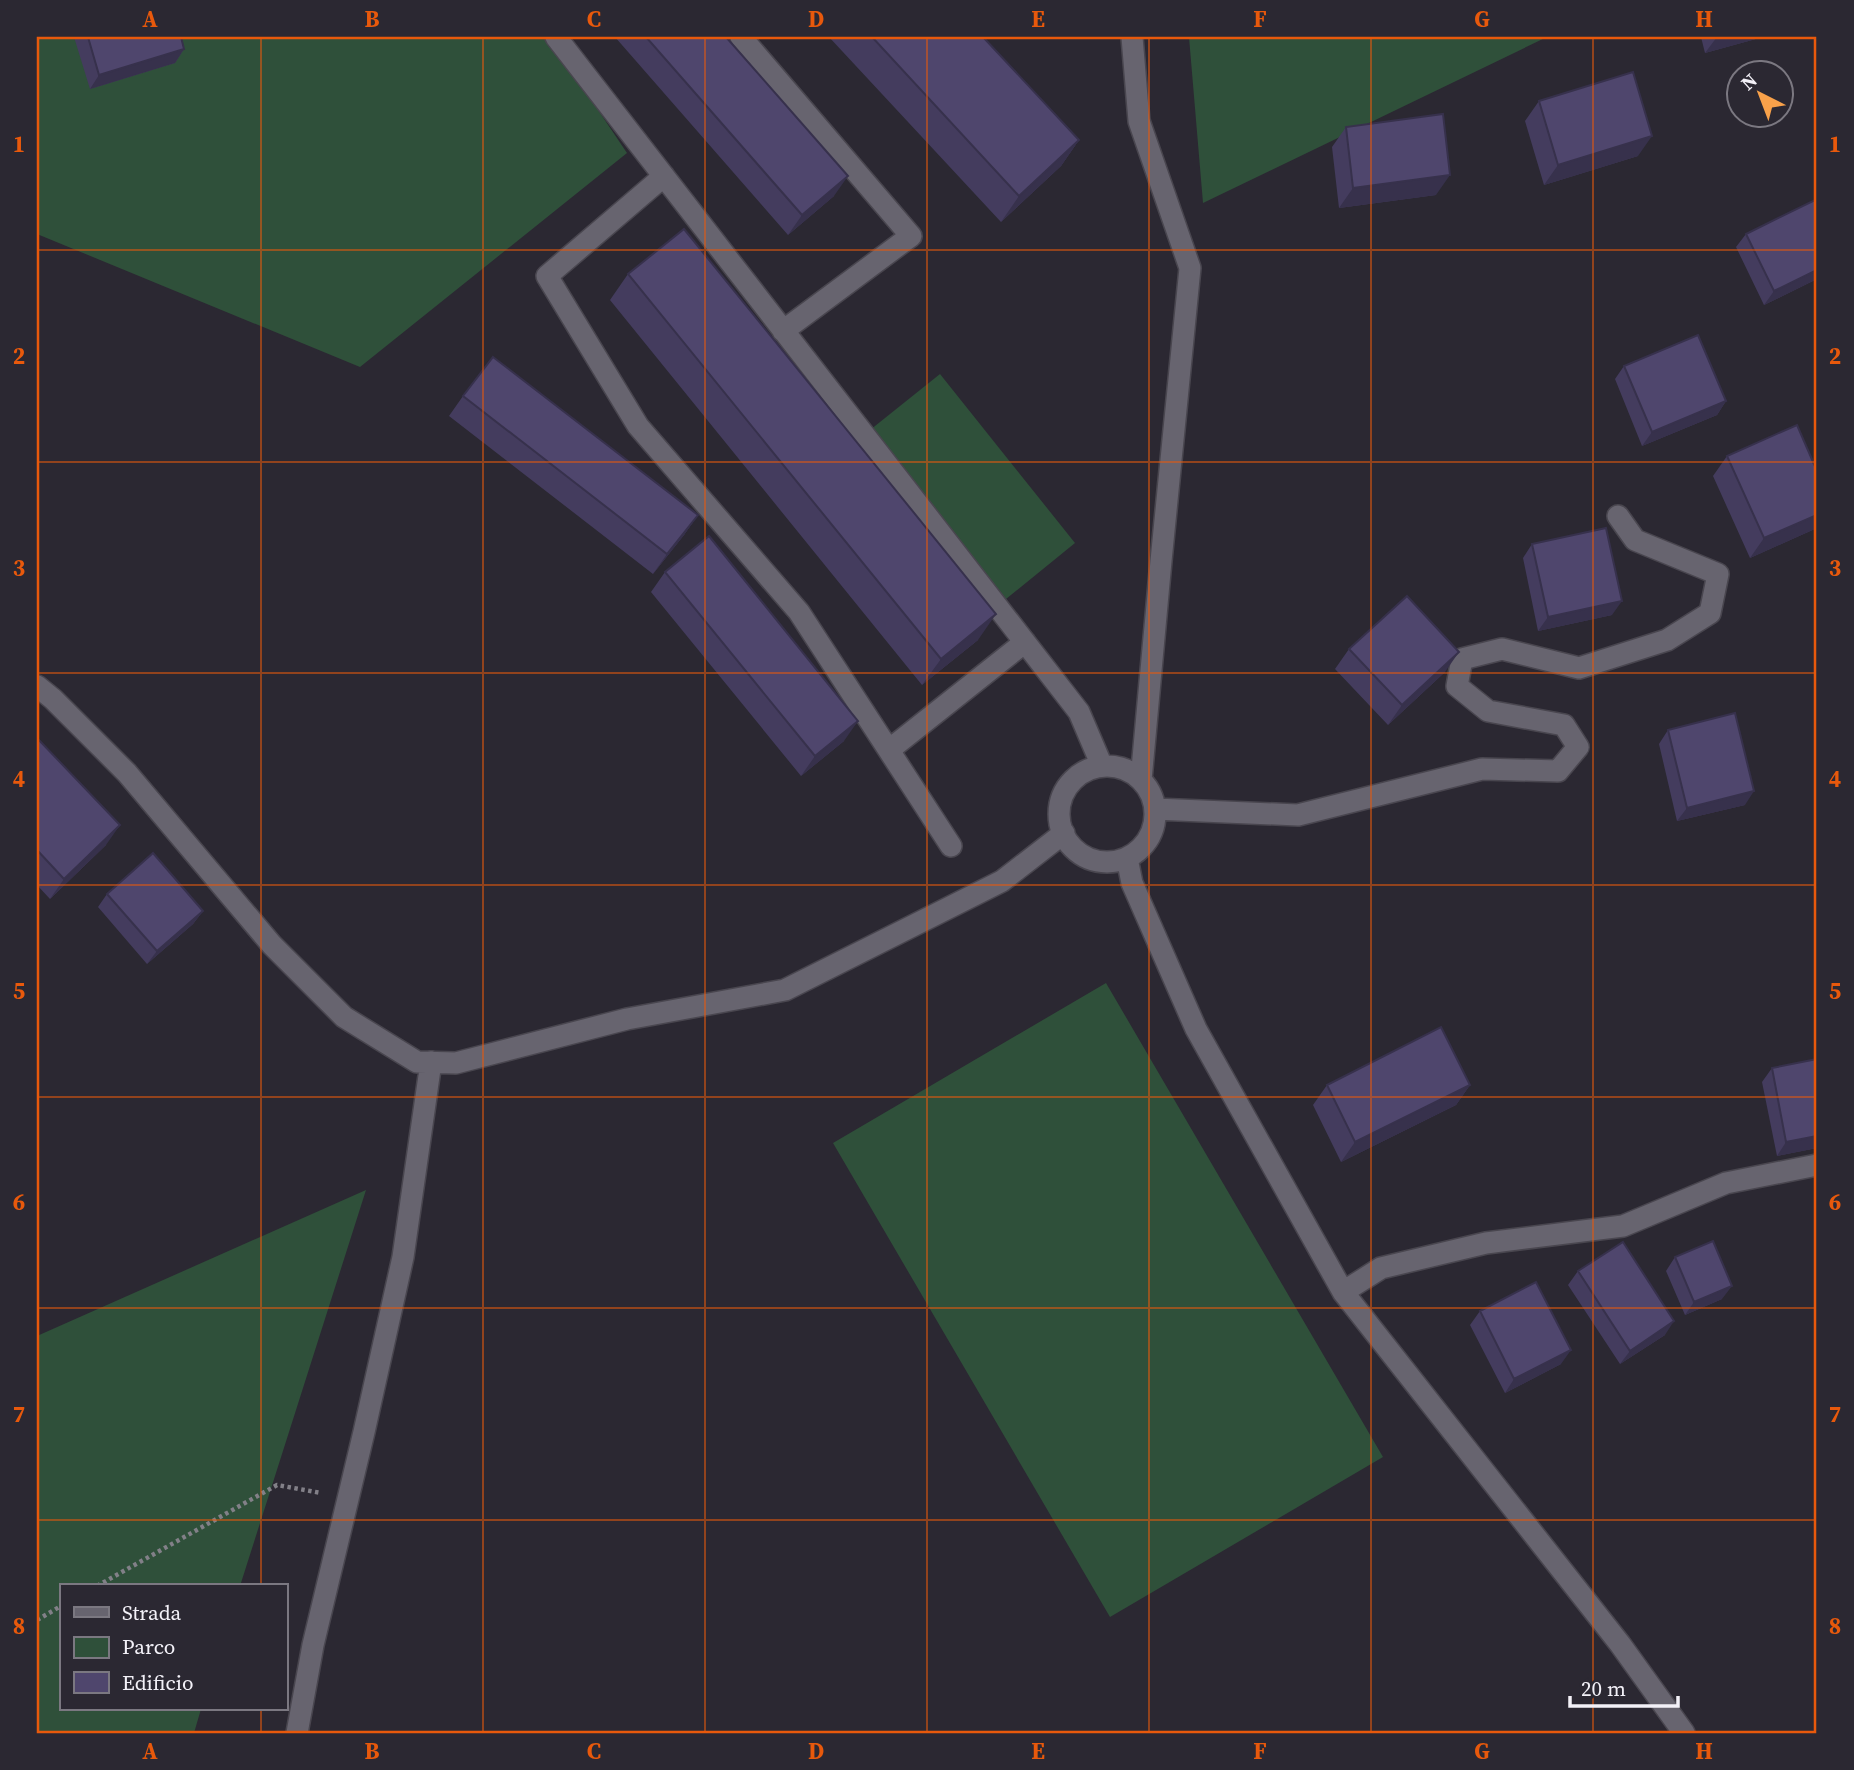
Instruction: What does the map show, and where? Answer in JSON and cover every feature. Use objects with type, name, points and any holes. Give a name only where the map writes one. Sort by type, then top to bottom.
[{"type":"street","points":[[556,37],[1079,712],[1102,766]]},
{"type":"street","points":[[741,37],[911,236],[783,331]]},
{"type":"street","points":[[1132,37],[1139,121],[1191,268],[1141,779]]},
{"type":"street","points":[[664,176],[547,276],[638,426],[799,612],[951,846]]},
{"type":"street","points":[[1155,808],[1298,815],[1482,769],[1558,771],[1578,747],[1564,725],[1488,711],[1457,686],[1461,659],[1502,649],[1580,668],[1667,640],[1710,613],[1718,574],[1635,540],[1618,516]]},
{"type":"street","points":[[889,750],[1025,642]]},
{"type":"street","points":[[37,685],[127,773],[272,945],[344,1017],[417,1062],[457,1063],[627,1019],[785,990],[1002,881],[1063,833]]},
{"type":"street","points":[[1102,766],[1118,767],[1141,779],[1151,794],[1155,808],[1154,824],[1149,838],[1139,850],[1127,858],[1097,861],[1072,846],[1063,833],[1060,804],[1075,778],[1102,766]]},
{"type":"street","points":[[1127,858],[1132,883],[1196,1029],[1343,1292],[1620,1644],[1684,1733]]},
{"type":"street","points":[[297,1733],[313,1644],[403,1257],[431,1062]]},
{"type":"street","points":[[1343,1292],[1381,1268],[1486,1244],[1623,1226],[1726,1183],[1817,1165]]},
{"type":"path","points":[[101,1584],[277,1485],[348,1498]]},
{"type":"path","points":[[37,1620],[60,1607]]},
{"type":"green space","points":[[37,37],[549,37],[627,153],[360,367],[37,234]]},
{"type":"green space","points":[[1189,37],[1547,37],[1203,203]]},
{"type":"green space","points":[[940,374],[1075,543],[1006,599],[870,430]]},
{"type":"green space","points":[[1106,983],[1383,1457],[1110,1617],[833,1143]]},
{"type":"green space","points":[[366,1190],[241,1584],[60,1584],[60,1710],[201,1710],[194,1733],[37,1733],[37,1336]]},
{"type":"building","points":[[88,37],[181,37],[184,49],[99,75]]},
{"type":"building","points":[[646,37],[726,37],[848,176],[802,215]]},
{"type":"building","points":[[872,37],[983,37],[1079,140],[1019,196]]},
{"type":"building","points":[[1633,72],[1652,136],[1558,165],[1539,101]]},
{"type":"building","points":[[1443,114],[1450,175],[1353,188],[1346,127]]},
{"type":"building","points":[[1817,199],[1817,270],[1774,291],[1746,234]]},
{"type":"building","points":[[684,229],[996,614],[941,659],[628,274]]},
{"type":"building","points":[[1698,335],[1726,401],[1652,432],[1624,366]]},
{"type":"building","points":[[493,357],[698,515],[667,554],[463,396]]},
{"type":"building","points":[[1797,425],[1817,471],[1817,515],[1764,538],[1727,456]]},
{"type":"building","points":[[1606,528],[1622,601],[1548,617],[1532,544]]},
{"type":"building","points":[[709,536],[858,721],[815,756],[665,572]]},
{"type":"building","points":[[1407,596],[1459,652],[1402,705],[1349,649]]},
{"type":"building","points":[[1735,713],[1754,791],[1687,808],[1668,730]]},
{"type":"building","points":[[37,738],[120,825],[64,879],[37,850]]},
{"type":"building","points":[[153,853],[203,911],[157,951],[107,894]]},
{"type":"building","points":[[1441,1027],[1470,1085],[1355,1142],[1327,1085]]},
{"type":"building","points":[[1817,1059],[1817,1136],[1786,1142],[1772,1068]]},
{"type":"building","points":[[1713,1241],[1732,1286],[1694,1302],[1675,1257]]},
{"type":"building","points":[[1623,1242],[1674,1321],[1630,1351],[1578,1271]]},
{"type":"building","points":[[1536,1282],[1571,1350],[1514,1379],[1480,1311]]}]
